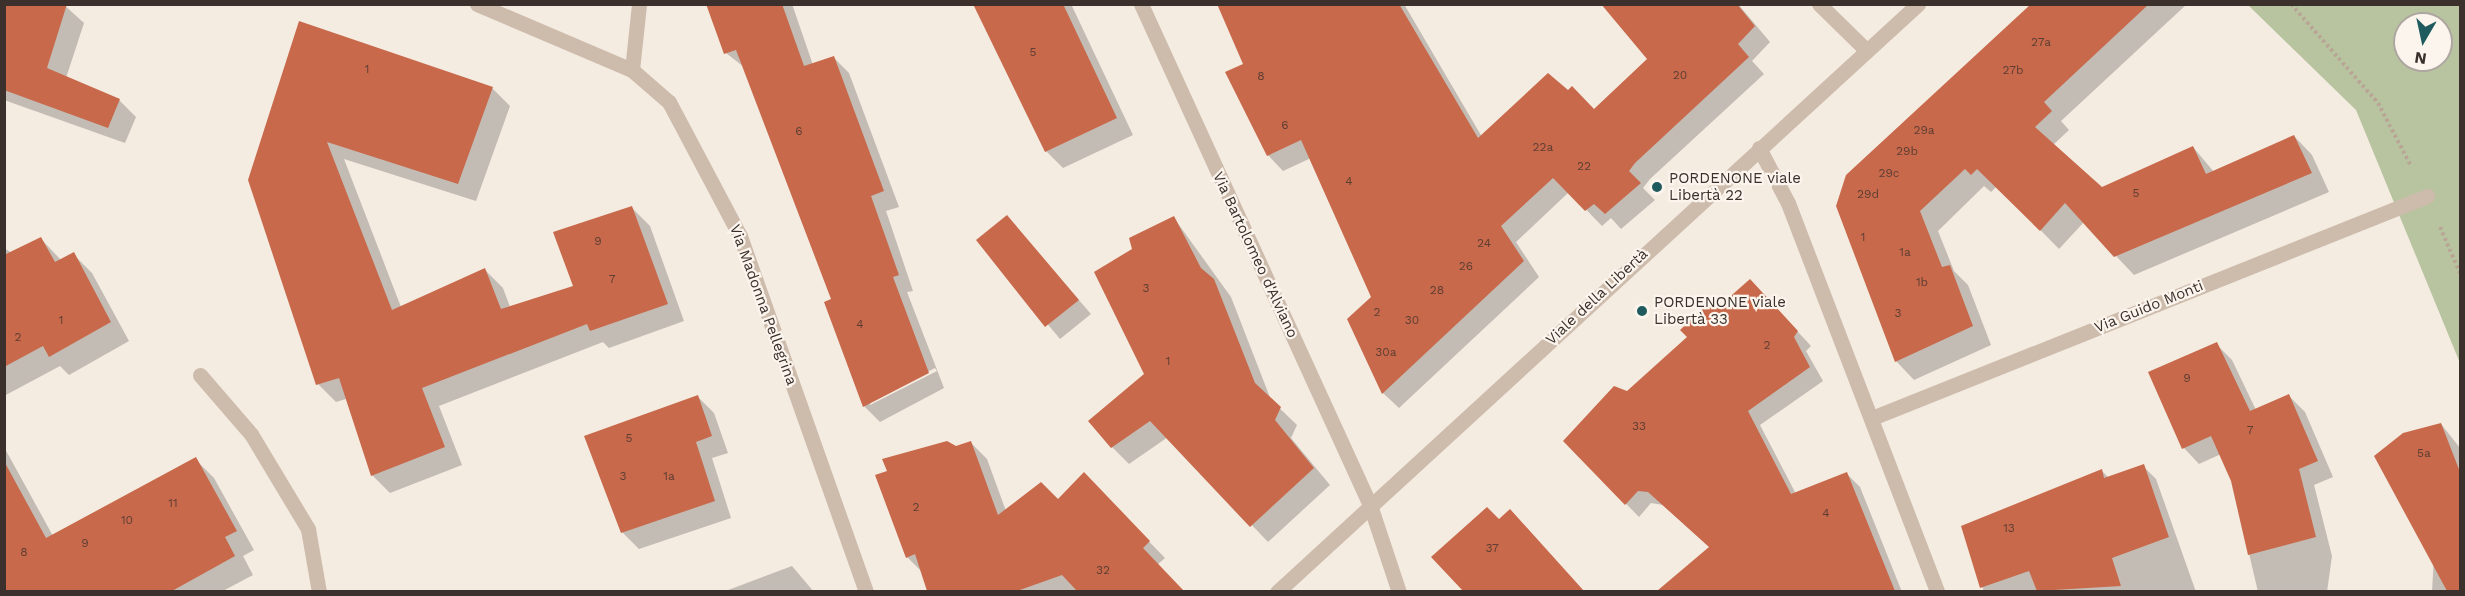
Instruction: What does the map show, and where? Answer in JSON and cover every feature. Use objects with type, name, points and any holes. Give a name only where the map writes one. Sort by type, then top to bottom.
[{"type":"street","name":"Via Madonna Pellegrina","points":[[477,4],[632,70],[669,102],[740,236],[866,591]]},
{"type":"street","points":[[632,70],[639,4]]},
{"type":"street","name":"Via Bartolomeo d'Alviano","points":[[1141,4],[1370,505],[1399,591]]},
{"type":"street","points":[[1819,4],[1866,50]]},
{"type":"street","name":"Viale della Libertà","points":[[1277,591],[1918,4]]},
{"type":"street","points":[[1759,148],[1788,203],[1937,591]]},
{"type":"street","name":"Via Guido Monti","points":[[1872,418],[2427,196]]},
{"type":"street","points":[[200,375],[251,434],[308,529],[319,591]]},
{"type":"path","points":[[2291,4],[2378,103],[2427,196],[2460,273]]},
{"type":"green space","points":[[2248,5],[2460,5],[2460,363],[2356,110]]},
{"type":"building","points":[[4,4],[67,4],[47,68],[120,99],[108,128],[4,90]]},
{"type":"building","points":[[706,4],[782,4],[804,66],[834,56],[884,191],[871,196],[899,275],[893,277],[929,373],[863,407],[824,302],[831,299],[736,50],[724,54]]},
{"type":"building","points":[[973,4],[1063,4],[1117,118],[1045,152]]},
{"type":"building","points":[[1217,4],[1399,4],[1478,138],[1548,73],[1568,90],[1572,86],[1594,109],[1647,59],[1601,4],[1737,4],[1755,26],[1738,44],[1749,57],[1635,163],[1629,171],[1641,183],[1605,214],[1594,204],[1585,211],[1553,178],[1501,226],[1524,261],[1382,394],[1347,319],[1371,297],[1301,140],[1267,156],[1225,72],[1243,64]]},
{"type":"building","points":[[2031,4],[2149,4],[2044,102],[2052,111],[2035,127],[2102,187],[2193,146],[2206,174],[2294,135],[2312,173],[2114,257],[2065,203],[2040,231],[1977,169],[1971,175],[1965,169],[1920,211],[1942,267],[1950,265],[1973,326],[1895,362],[1836,206],[1846,175]]},
{"type":"building","points":[[299,21],[493,87],[458,184],[327,142],[392,310],[485,268],[501,309],[573,286],[553,232],[632,206],[668,304],[590,331],[587,324],[422,388],[445,447],[371,476],[339,378],[316,385],[248,180]]},
{"type":"building","points":[[1007,215],[1079,300],[1045,327],[976,240]]},
{"type":"building","points":[[1174,216],[1201,268],[1214,279],[1255,383],[1281,407],[1275,420],[1314,468],[1250,527],[1150,421],[1111,448],[1088,421],[1144,374],[1094,272],[1132,249],[1129,238]]},
{"type":"building","points":[[41,237],[55,262],[74,252],[111,322],[49,357],[43,346],[4,367],[4,255]]},
{"type":"building","points":[[1750,279],[1798,331],[1794,337],[1810,367],[1748,411],[1791,494],[1847,472],[1895,591],[1657,591],[1709,547],[1648,492],[1638,491],[1625,505],[1563,441],[1614,386],[1627,391],[1687,337],[1680,330],[1710,302],[1716,309]]},
{"type":"building","points":[[2217,342],[2250,411],[2289,394],[2318,461],[2299,469],[2316,537],[2248,555],[2231,481],[2211,436],[2182,449],[2148,372]]},
{"type":"building","points":[[698,395],[712,436],[696,442],[715,501],[621,533],[584,436]]},
{"type":"building","points":[[2441,423],[2460,472],[2460,591],[2447,591],[2374,456],[2403,433]]},
{"type":"building","points":[[947,441],[956,446],[971,441],[998,515],[1041,482],[1058,499],[1084,472],[1150,541],[1143,548],[1184,591],[1077,591],[1062,575],[1017,591],[927,591],[915,554],[906,558],[875,475],[887,471],[882,459]]},
{"type":"building","points":[[196,457],[237,531],[225,537],[235,556],[172,591],[4,591],[4,461],[46,538]]},
{"type":"building","points":[[2144,464],[2169,537],[2112,558],[2121,586],[2037,591],[2029,571],[1980,588],[1961,526],[2102,469],[2104,478]]},
{"type":"building","points":[[1487,507],[1499,519],[1510,509],[1584,591],[1463,591],[1431,557]]},
{"type":"place","name":"PORDENONE viale Libertà 22","points":[[1657,187]]},
{"type":"place","name":"PORDENONE viale Libertà 33","points":[[1642,311]]}]
